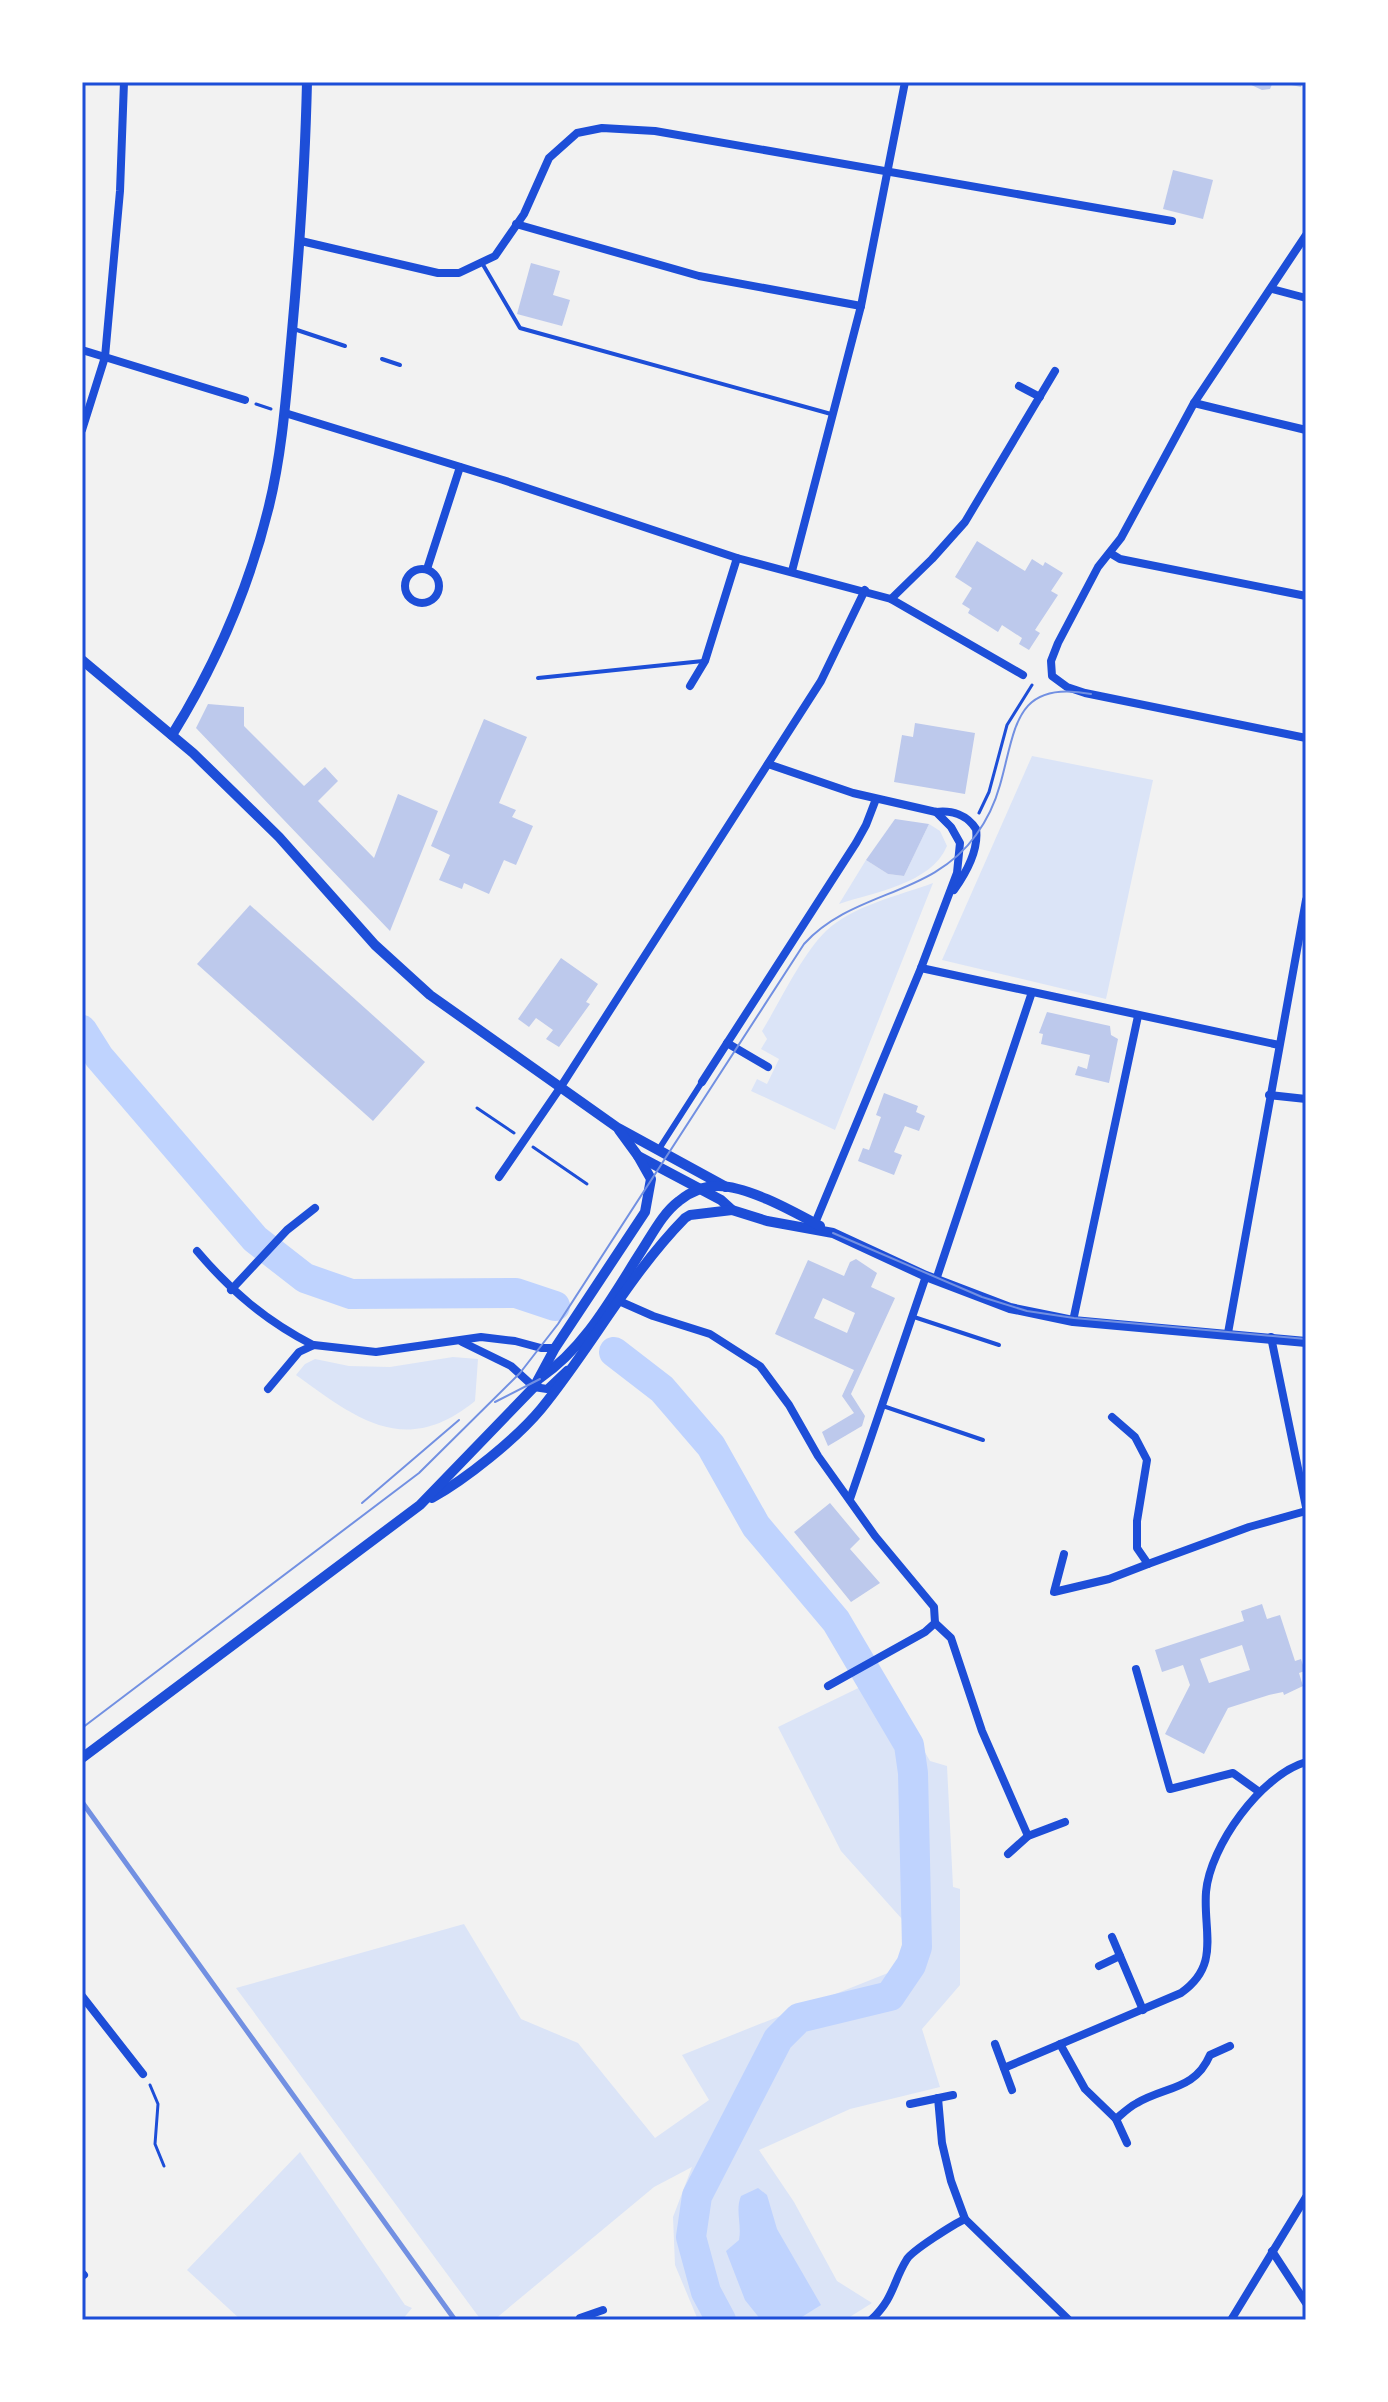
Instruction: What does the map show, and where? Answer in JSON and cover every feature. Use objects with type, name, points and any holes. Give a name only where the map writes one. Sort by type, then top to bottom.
[{"type":"street","points":[[82,430],[105,357],[120,191],[124,82]]},
{"type":"street","points":[[172,735],[204,681],[238,605],[269,506],[285,413],[301,241],[307,82]]},
{"type":"street","points":[[792,571],[861,306],[905,82]]},
{"type":"street","points":[[301,241],[438,273],[459,273],[495,256],[524,214],[543,170],[555,152],[577,133],[602,128],[655,131],[1172,221]]},
{"type":"street","points":[[516,224],[699,276],[861,306]]},
{"type":"street","points":[[1306,235],[1194,403],[1121,538],[1098,567],[1051,661],[1052,676],[1067,687],[1306,738]]},
{"type":"street","points":[[1272,289],[1306,298]]},
{"type":"street","points":[[82,350],[245,400]]},
{"type":"street","points":[[891,599],[965,522],[1055,371]]},
{"type":"street","points":[[1019,386],[1040,397]]},
{"type":"street","points":[[1194,403],[1306,430]]},
{"type":"street","points":[[285,413],[737,558],[891,599],[1023,675]]},
{"type":"street","points":[[427,569],[460,467]]},
{"type":"street","points":[[1110,553],[1120,559],[1306,596]]},
{"type":"street","points":[[690,686],[705,661],[737,558]]},
{"type":"street","points":[[427,569],[439,581],[438,593],[429,602],[418,603],[408,597],[405,582],[415,570],[427,569]]},
{"type":"street","points":[[499,1177],[560,1088],[821,681],[865,590]]},
{"type":"street","points":[[82,660],[172,735],[279,837],[403,973],[477,1030],[618,1128],[726,1187],[752,1194],[814,1226],[931,1278],[1010,1308],[1073,1321],[1306,1342]]},
{"type":"street","points":[[768,764],[876,799],[936,812],[953,812],[973,824],[977,834],[976,845],[963,877],[947,901]]},
{"type":"street","points":[[659,1149],[856,843],[876,799]]},
{"type":"street","points":[[814,1226],[921,968],[959,867],[956,834],[936,812]]},
{"type":"street","points":[[1228,1333],[1306,900]]},
{"type":"street","points":[[921,968],[1279,1045]]},
{"type":"street","points":[[850,1499],[912,1316],[931,1278],[1032,992]]},
{"type":"street","points":[[1073,1321],[1138,1016]]},
{"type":"street","points":[[727,1043],[768,1067]]},
{"type":"street","points":[[1269,1095],[1306,1099]]},
{"type":"street","points":[[537,1383],[555,1348],[645,1212],[651,1179],[618,1128]]},
{"type":"street","points":[[638,1156],[721,1200],[732,1210]]},
{"type":"street","points":[[82,1758],[420,1505],[450,1488],[538,1413],[650,1258],[690,1215],[698,1190],[696,1178],[685,1165]]},
{"type":"street","points":[[420,1505],[567,1356],[595,1323],[669,1210],[698,1190],[726,1187]]},
{"type":"street","points":[[231,1290],[287,1230],[315,1208]]},
{"type":"street","points":[[690,1215],[732,1210],[767,1221],[814,1226]]},
{"type":"street","points":[[197,1251],[231,1290],[255,1311],[286,1332],[314,1345],[376,1352],[481,1337],[555,1348]]},
{"type":"street","points":[[619,1301],[653,1316],[710,1334],[760,1366],[875,1536],[934,1607],[935,1623],[951,1638],[982,1731],[1028,1836]]},
{"type":"street","points":[[1064,1554],[1054,1592],[1109,1579],[1306,1509],[1271,1337]]},
{"type":"street","points":[[461,1341],[511,1366],[547,1389],[577,1361]]},
{"type":"street","points":[[268,1389],[299,1352],[314,1345]]},
{"type":"street","points":[[1112,1417],[1135,1437],[1147,1460],[1137,1521],[1137,1548],[1148,1564]]},
{"type":"street","points":[[828,1686],[925,1632],[935,1623]]},
{"type":"street","points":[[1136,1669],[1170,1789],[1233,1773],[1258,1791]]},
{"type":"street","points":[[1004,2068],[1181,1993],[1196,1981],[1203,1970],[1207,1949],[1206,1893],[1210,1873],[1228,1837],[1258,1791],[1283,1772],[1306,1762]]},
{"type":"street","points":[[1008,1854],[1028,1836],[1065,1822]]},
{"type":"street","points":[[1112,1937],[1143,2010]]},
{"type":"street","points":[[1099,1966],[1120,1956]]},
{"type":"street","points":[[82,1996],[143,2074]]},
{"type":"street","points":[[995,2044],[1012,2090]]},
{"type":"street","points":[[1060,2044],[1085,2089],[1116,2119],[1127,2143]]},
{"type":"street","points":[[1116,2119],[1136,2103],[1191,2081],[1203,2070],[1210,2055],[1230,2046]]},
{"type":"street","points":[[910,2104],[953,2095]]},
{"type":"street","points":[[938,2098],[942,2143],[965,2219],[1069,2320]]},
{"type":"street","points":[[1231,2320],[1306,2197]]},
{"type":"street","points":[[871,2320],[887,2304],[908,2257],[965,2219]]},
{"type":"street","points":[[1272,2251],[1306,2303]]},
{"type":"street","points":[[573,2307],[581,2319],[603,2310]]},
{"type":"lane","points":[[482,263],[520,328],[833,415]]},
{"type":"lane","points":[[292,328],[345,346]]},
{"type":"lane","points":[[382,359],[400,365]]},
{"type":"lane","points":[[538,678],[705,661]]},
{"type":"lane","points":[[912,1316],[999,1345]]},
{"type":"lane","points":[[881,1406],[983,1440]]},
{"type":"path","points":[[245,400],[285,413]]},
{"type":"path","points":[[973,824],[989,792],[1013,711],[1039,675],[1052,676]]},
{"type":"path","points":[[143,2074],[158,2104],[155,2144],[164,2166]]},
{"type":"shaded area","points":[[1032,756],[1153,780],[1106,999],[942,960]]},
{"type":"shaded area","points":[[929,824],[940,831],[947,846],[928,869],[900,885],[839,904],[866,860],[888,874],[904,876]]},
{"type":"shaded area","points":[[933,883],[835,1130],[751,1091],[757,1079],[767,1084],[779,1059],[761,1049],[767,1039],[762,1031],[817,941],[850,914]]},
{"type":"shaded area","points":[[453,1357],[478,1359],[475,1401],[450,1418],[426,1427],[404,1429],[382,1426],[361,1418],[296,1375],[305,1364],[315,1359],[349,1366],[390,1367]]},
{"type":"shaded area","points":[[881,1677],[930,1761],[947,1766],[953,1887],[960,1889],[960,1985],[922,2029],[940,2087],[850,2109],[759,2150],[794,2202],[837,2281],[872,2303],[845,2320],[698,2320],[675,2265],[673,2217],[692,2167],[654,2187],[494,2320],[481,2320],[236,1988],[464,1924],[521,2019],[578,2043],[655,2138],[709,2100],[682,2055],[898,1969],[910,1928],[841,1851],[778,1727]]},
{"type":"shaded area","points":[[300,2152],[405,2305],[412,2308],[402,2320],[241,2320],[187,2270]]},
{"type":"water","points":[[758,2188],[767,2195],[777,2229],[821,2305],[797,2320],[761,2320],[745,2300],[726,2251],[739,2240],[741,2196]]},
{"type":"building","points":[[1245,82],[1273,82],[1270,89],[1262,90]]},
{"type":"building","points":[[1277,82],[1302,82],[1301,87]]},
{"type":"building","points":[[1173,170],[1213,180],[1203,219],[1163,209]]},
{"type":"building","points":[[531,263],[560,271],[553,295],[570,300],[562,326],[517,314]]},
{"type":"building","points":[[977,541],[1025,571],[1032,559],[1043,566],[1045,562],[1063,573],[1051,591],[1058,595],[1035,630],[1040,633],[1029,650],[1019,644],[1022,638],[1002,625],[998,632],[968,613],[970,609],[962,604],[972,588],[955,577]]},
{"type":"building","points":[[208,704],[244,707],[244,726],[304,786],[325,767],[338,781],[318,801],[374,858],[398,794],[438,811],[390,931],[196,728]]},
{"type":"building","points":[[484,719],[527,737],[499,803],[516,810],[512,817],[533,826],[516,865],[504,860],[489,894],[464,883],[462,889],[439,880],[450,855],[431,846]]},
{"type":"building","points":[[915,723],[975,733],[965,794],[894,782],[902,735],[913,737]]},
{"type":"building","points":[[895,819],[929,824],[904,876],[888,874],[866,860]]},
{"type":"building","points":[[250,905],[425,1062],[373,1121],[197,964]]},
{"type":"building","points":[[561,958],[598,984],[586,1002],[590,1004],[559,1047],[546,1039],[553,1030],[536,1018],[529,1027],[518,1019]]},
{"type":"building","points":[[1047,1012],[1110,1026],[1111,1035],[1118,1039],[1109,1083],[1075,1075],[1078,1066],[1087,1069],[1090,1055],[1041,1044],[1043,1034],[1039,1033]]},
{"type":"building","points":[[884,1093],[918,1106],[916,1112],[925,1116],[919,1131],[905,1126],[894,1152],[902,1155],[894,1175],[858,1161],[863,1148],[869,1150],[881,1117],[876,1115]]},
{"type":"building","points":[[856,1259],[877,1273],[871,1287],[895,1298],[851,1394],[865,1416],[862,1426],[828,1446],[822,1432],[854,1413],[842,1396],[854,1370],[775,1334],[808,1260],[844,1276],[850,1262]],"holes":[[[823,1298],[855,1313],[847,1333],[814,1318]]]},
{"type":"building","points":[[830,1503],[860,1539],[850,1549],[880,1583],[851,1602],[794,1532]]},
{"type":"building","points":[[1262,1604],[1267,1619],[1280,1615],[1295,1661],[1301,1659],[1305,1671],[1299,1673],[1303,1686],[1284,1695],[1283,1692],[1269,1695],[1228,1708],[1204,1754],[1165,1734],[1190,1685],[1183,1665],[1162,1672],[1155,1650],[1244,1621],[1241,1611]],"holes":[[[1242,1645],[1250,1670],[1209,1683],[1200,1659]]]},
{"type":"waterway","points":[[82,1030],[99,1057],[255,1239],[305,1278],[351,1294],[516,1293],[555,1306]]},
{"type":"waterway","points":[[614,1352],[662,1389],[711,1446],[756,1526],[836,1621],[909,1745],[913,1773],[917,1947],[911,1965],[890,1996],[799,2018],[778,2039],[697,2196],[691,2237],[706,2292],[721,2320]]},
{"type":"tram line","points":[[82,1728],[419,1473],[520,1373],[558,1324],[804,944],[845,913],[937,871],[958,855],[976,835],[990,811],[1023,713],[1033,701],[1047,694],[1066,691],[1091,694]]},
{"type":"tram line","points":[[833,1233],[982,1297],[1027,1311],[1306,1339]]},
{"type":"tram line","points":[[495,1402],[540,1379]]},
{"type":"tram line","points":[[362,1503],[459,1420]]},
{"type":"railway","points":[[82,1802],[455,2320]]}]
